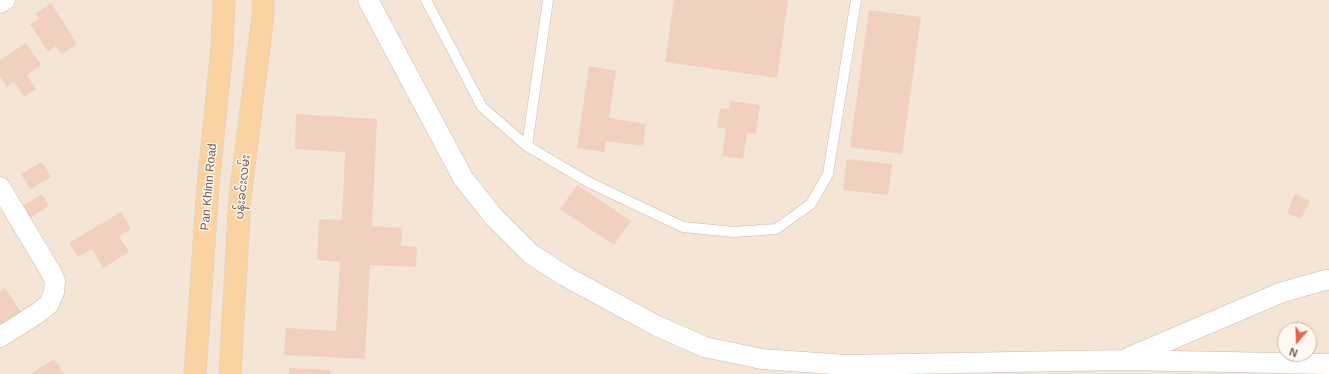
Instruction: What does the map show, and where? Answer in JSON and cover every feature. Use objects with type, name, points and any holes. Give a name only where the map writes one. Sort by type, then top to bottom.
[{"type":"main road","name":"Pan Khinn Road","points":[[194,374],[208,186],[222,48],[224,0]]},
{"type":"main road","name":"ပန်းခင်းလမ်း","points":[[230,374],[240,197],[263,16],[263,0]]},
{"type":"street","points":[[0,3],[5,0]]},
{"type":"street","points":[[368,0],[463,178],[494,217],[531,254],[565,276],[657,326],[705,347],[762,359],[846,365],[1124,360],[1329,364]]},
{"type":"street","points":[[0,187],[55,281],[54,292],[49,304],[38,313],[0,337]]},
{"type":"street","points":[[1124,360],[1280,293],[1329,280]]},
{"type":"lane","points":[[426,0],[482,107],[527,146],[588,182],[683,227],[734,232],[776,229],[811,204],[828,174],[856,0]]},
{"type":"lane","points":[[527,146],[548,0]]},
{"type":"shaded area","points":[[0,0],[1329,0],[1329,374],[0,374]]},
{"type":"building","points":[[674,0],[788,0],[777,78],[665,62]]},
{"type":"building","points":[[51,3],[77,44],[61,54],[56,46],[48,52],[30,24],[39,19],[36,13]]},
{"type":"building","points":[[869,10],[921,17],[902,154],[850,147]]},
{"type":"building","points":[[26,43],[41,65],[27,75],[36,89],[24,97],[14,82],[7,87],[0,76],[0,60]]},
{"type":"building","points":[[589,66],[616,71],[609,118],[646,124],[643,146],[606,141],[604,152],[577,148]]},
{"type":"building","points":[[730,101],[760,105],[756,134],[747,133],[743,159],[722,156],[726,129],[717,127],[720,108],[729,109]]},
{"type":"building","points":[[296,114],[377,119],[372,226],[402,228],[401,246],[417,247],[416,267],[370,265],[365,359],[284,355],[286,328],[336,331],[340,262],[317,260],[319,219],[342,220],[345,152],[295,149]]},
{"type":"building","points":[[847,159],[892,164],[888,195],[843,190]]},
{"type":"building","points":[[42,162],[51,177],[30,189],[21,174]]},
{"type":"building","points":[[577,185],[631,221],[614,245],[560,209]]},
{"type":"building","points":[[42,194],[49,206],[29,218],[21,207]]},
{"type":"building","points":[[1295,194],[1310,201],[1301,219],[1287,213]]},
{"type":"building","points":[[121,212],[131,229],[119,236],[129,252],[103,268],[92,249],[78,257],[69,243]]},
{"type":"building","points":[[5,288],[21,312],[0,326],[0,291]]},
{"type":"building","points":[[54,359],[64,374],[31,374]]},
{"type":"building","points":[[289,368],[330,370],[330,374],[289,374]]}]
